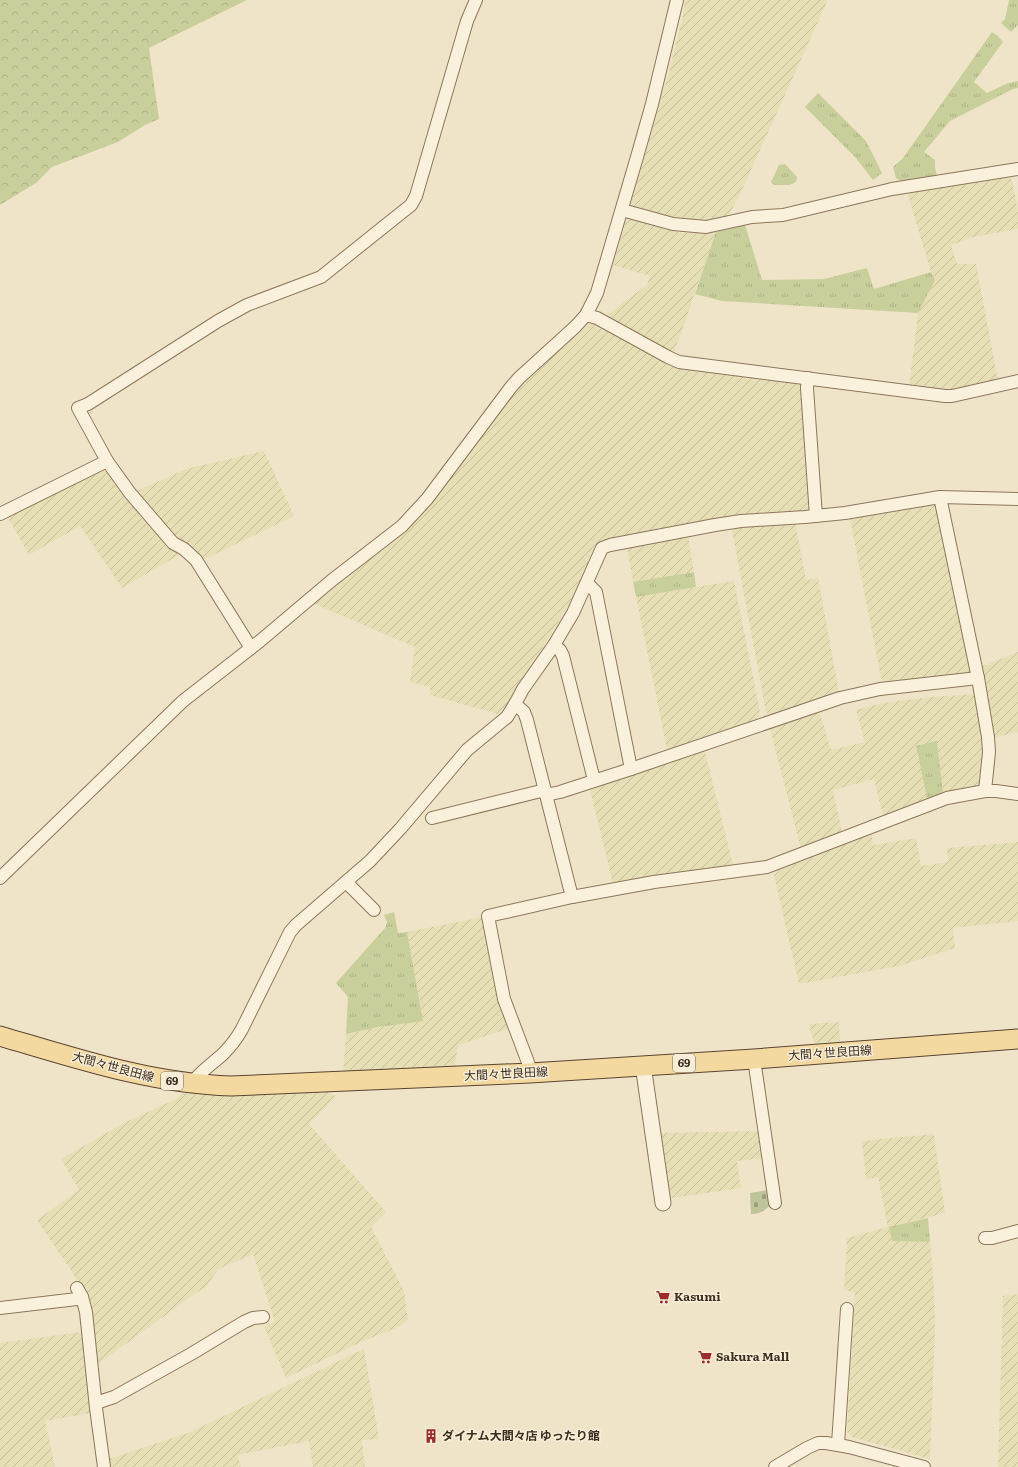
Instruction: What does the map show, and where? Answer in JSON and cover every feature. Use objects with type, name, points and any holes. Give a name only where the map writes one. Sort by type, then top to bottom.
[{"type":"main road","name":"大間々世良田線","points":[[0,1036],[159,1079],[216,1086],[255,1086],[530,1073],[754,1059],[1018,1039]]},
{"type":"street","points":[[251,648],[196,560],[184,549],[172,543],[130,493],[107,461],[78,408],[88,404],[218,321],[247,305],[321,277],[411,205],[416,196],[467,21],[476,0]]},
{"type":"street","points":[[0,878],[184,700],[251,648],[331,581],[402,526],[427,499],[523,373],[575,327],[586,315],[597,293],[622,210],[652,104],[677,0]]},
{"type":"street","points":[[622,210],[673,224],[706,227],[752,217],[783,214],[892,188],[1018,170]]},
{"type":"street","points":[[586,315],[597,318],[668,357],[680,362],[952,396],[1018,381]]},
{"type":"street","points":[[808,378],[807,388],[816,516]]},
{"type":"street","points":[[0,514],[107,461]]},
{"type":"street","points":[[940,497],[978,678],[989,745],[985,791]]},
{"type":"street","points":[[191,1084],[198,1075],[223,1054],[236,1039],[290,932],[296,925],[370,861],[401,828],[467,750],[502,722],[554,645],[573,613],[602,548],[610,544],[741,521],[844,513],[940,497],[1018,499]]},
{"type":"street","points":[[587,582],[596,592],[631,769]]},
{"type":"street","points":[[554,645],[560,650],[563,656],[594,780]]},
{"type":"street","points":[[432,818],[545,792],[560,792],[840,698],[880,688],[978,678]]},
{"type":"street","points":[[515,704],[524,712],[572,897]]},
{"type":"street","points":[[530,1073],[529,1065],[504,999],[488,916],[572,897],[654,882],[767,867],[947,798],[985,791],[1018,794]]},
{"type":"street","points":[[346,882],[374,910]]},
{"type":"street","points":[[754,1059],[776,1203]]},
{"type":"street","points":[[643,1066],[663,1203]]},
{"type":"street","points":[[985,1238],[992,1238],[1018,1231]]},
{"type":"street","points":[[0,1308],[77,1299],[80,1292],[86,1312],[104,1467]]},
{"type":"street","points":[[838,1444],[847,1309]]},
{"type":"street","points":[[96,1404],[120,1393],[191,1354],[244,1322],[254,1318],[263,1317]]},
{"type":"street","points":[[775,1467],[813,1445],[826,1443],[838,1444],[924,1467]]},
{"type":"shaded area","points":[[685,0],[826,0],[827,2],[741,192],[729,215],[719,219],[707,221],[668,217],[635,208],[631,203],[670,68],[683,16]]},
{"type":"shaded area","points":[[1007,175],[1012,180],[1018,211],[1018,229],[973,237],[951,245],[957,264],[976,264],[998,381],[943,392],[909,387],[918,313],[935,280],[931,272],[907,192]]},
{"type":"shaded area","points":[[633,218],[664,229],[682,233],[716,232],[674,353],[604,317],[647,285],[650,276],[613,265],[626,221]]},
{"type":"shaded area","points":[[591,323],[669,364],[797,382],[803,388],[809,508],[805,513],[595,545],[575,595],[501,715],[430,695],[430,687],[410,682],[415,647],[315,604],[377,552],[392,543],[412,525],[437,495],[520,385]]},
{"type":"shaded area","points":[[264,451],[294,516],[203,560],[175,538],[135,492],[186,469]]},
{"type":"shaded area","points":[[103,471],[110,474],[144,521],[168,545],[181,554],[122,588],[80,526],[29,555],[7,516]]},
{"type":"shaded area","points":[[934,503],[937,507],[971,670],[968,674],[884,681],[881,678],[850,519],[853,515]]},
{"type":"shaded area","points":[[795,522],[806,580],[818,578],[839,692],[769,714],[766,712],[732,530],[734,526]]},
{"type":"shaded area","points":[[688,535],[694,572],[633,582],[627,547]]},
{"type":"shaded area","points":[[734,581],[760,712],[758,719],[667,749],[636,597]]},
{"type":"shaded area","points":[[1018,652],[1018,732],[993,738],[981,667]]},
{"type":"shaded area","points":[[975,694],[984,745],[980,787],[943,793],[937,742],[916,746],[927,798],[883,816],[874,779],[833,790],[842,832],[801,849],[769,725],[819,710],[831,750],[865,742],[856,710],[883,703],[931,697]]},
{"type":"shaded area","points":[[704,748],[733,865],[613,884],[590,790]]},
{"type":"shaded area","points":[[872,834],[873,845],[916,838],[921,866],[948,862],[947,848],[1018,842],[1018,921],[953,928],[955,948],[899,966],[799,984],[774,875],[780,870]]},
{"type":"shaded area","points":[[483,917],[510,1028],[458,1045],[454,1071],[343,1074],[346,1034],[423,1020],[407,932]]},
{"type":"shaded area","points":[[839,1022],[840,1041],[814,1043],[809,1024]]},
{"type":"shaded area","points":[[328,1090],[329,1093],[336,1096],[309,1124],[386,1212],[371,1227],[404,1291],[408,1319],[401,1326],[361,1342],[286,1378],[264,1327],[275,1322],[253,1254],[219,1269],[206,1286],[95,1366],[89,1297],[37,1220],[79,1190],[61,1159],[122,1124],[178,1098],[184,1091]]},
{"type":"shaded area","points":[[760,1131],[763,1158],[737,1161],[741,1188],[672,1198],[670,1195],[661,1133]]},
{"type":"shaded area","points":[[934,1134],[945,1213],[889,1227],[892,1241],[930,1242],[934,1286],[935,1331],[930,1459],[852,1437],[847,1432],[855,1292],[844,1290],[847,1238],[888,1227],[878,1177],[866,1179],[862,1141]]},
{"type":"shaded area","points":[[1018,1294],[1018,1467],[998,1467],[1003,1296]]},
{"type":"shaded area","points":[[81,1332],[91,1413],[45,1421],[55,1466],[0,1467],[0,1343]]},
{"type":"shaded area","points":[[364,1349],[379,1439],[362,1440],[365,1467],[313,1467],[309,1441],[237,1455],[241,1467],[109,1467],[109,1459],[188,1433]]},
{"type":"green space","points":[[0,0],[247,0],[149,48],[159,119],[145,125],[118,142],[52,167],[36,183],[0,205]]},
{"type":"green space","points":[[1009,0],[1018,0],[1018,25],[1011,32],[1001,23],[1005,19]]},
{"type":"green space","points":[[992,32],[1003,42],[974,82],[987,93],[1008,83],[1018,81],[1018,88],[1013,89],[950,121],[924,152],[935,160],[937,176],[902,182],[896,178],[893,167],[903,158]]},
{"type":"green space","points":[[818,93],[866,141],[882,173],[873,180],[855,157],[805,107]]},
{"type":"green space","points":[[785,164],[797,177],[796,182],[790,185],[774,185],[771,182],[779,165]]},
{"type":"green space","points":[[745,225],[762,280],[824,279],[867,268],[874,289],[931,272],[935,280],[918,313],[722,301],[695,294],[716,232]]},
{"type":"green space","points":[[694,572],[696,587],[636,597],[633,582]]},
{"type":"green space","points":[[937,741],[943,793],[927,798],[916,746]]},
{"type":"green space","points":[[394,912],[398,933],[407,932],[423,1021],[378,1027],[346,1034],[348,997],[336,983],[385,928],[387,922],[384,915]]},
{"type":"green space","points":[[769,1190],[770,1205],[762,1212],[751,1214],[750,1193]]},
{"type":"green space","points":[[928,1218],[930,1242],[892,1241],[889,1227]]},
{"type":"place","name":"Kasumi","points":[[663,1297]]},
{"type":"place","name":"Sakura Mall","points":[[705,1357]]},
{"type":"place","name":"ダイナム大間々店 ゆったり館","points":[[431,1436]]}]
